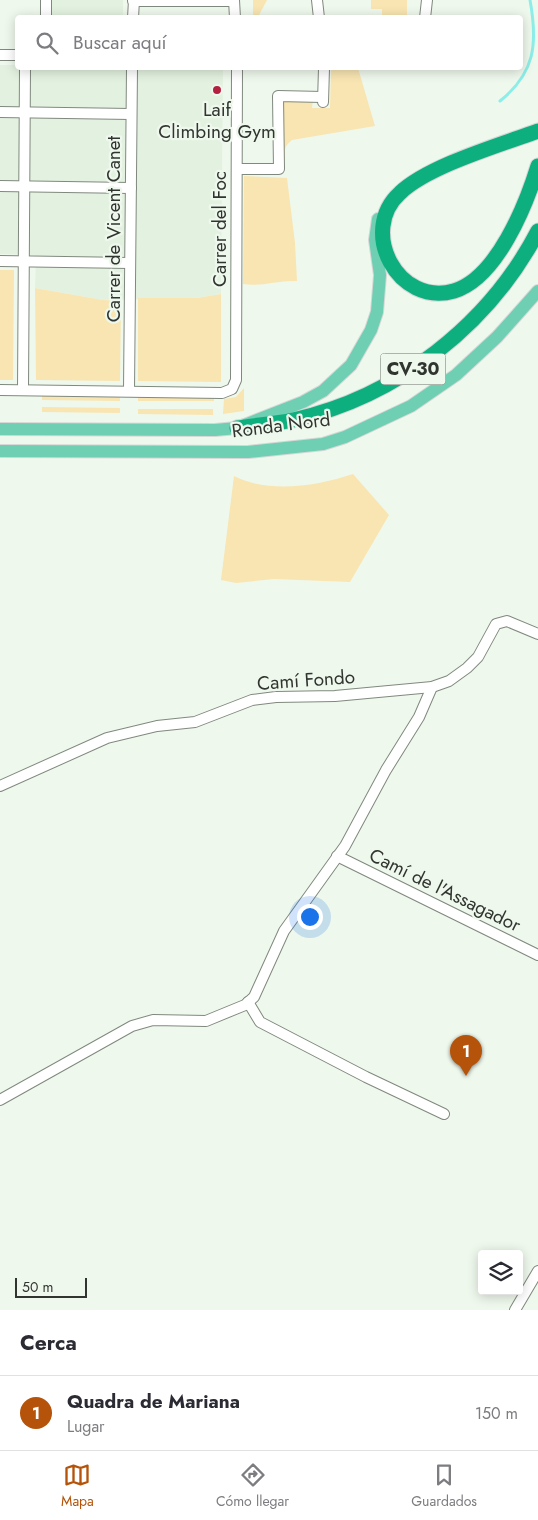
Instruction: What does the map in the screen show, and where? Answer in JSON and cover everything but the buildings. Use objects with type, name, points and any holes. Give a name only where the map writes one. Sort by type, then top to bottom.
[{"type":"highway","points":[[538,132],[489,145],[412,183],[390,204],[382,235],[385,254],[400,277],[416,288],[434,293],[454,290],[482,273],[501,248],[518,217],[531,190],[538,166]]},
{"type":"highway","name":"Ronda Nord","points":[[236,428],[293,420],[348,403],[371,393],[432,356],[469,325],[488,304],[508,279],[538,231]]},
{"type":"main road","points":[[0,429],[215,430],[236,428],[303,402],[323,391],[351,364],[372,330],[377,312],[380,275],[375,240],[377,221],[382,208],[402,182],[422,170],[538,124]]},
{"type":"main road","name":"Ronda Nord","points":[[0,451],[248,452],[323,444],[373,425],[410,406],[456,375],[497,337],[538,291]]},
{"type":"street","points":[[46,0],[46,15]]},
{"type":"street","points":[[133,15],[134,1],[234,0],[235,15]]},
{"type":"street","points":[[317,0],[319,15]]},
{"type":"street","points":[[425,15],[427,0]]},
{"type":"street","points":[[0,55],[15,55]]},
{"type":"street","points":[[23,390],[25,70]]},
{"type":"street","name":"Carrer de Vicent Canet","points":[[129,391],[132,70]]},
{"type":"street","name":"Carrer del Foc","points":[[129,391],[222,393],[232,389],[236,380],[238,70]]},
{"type":"street","points":[[237,169],[278,169],[278,96],[323,100],[324,70]]},
{"type":"street","points":[[0,112],[131,114]]},
{"type":"street","points":[[0,186],[131,188]]},
{"type":"street","points":[[0,262],[130,263]]},
{"type":"street","points":[[0,390],[129,391]]},
{"type":"street","name":"Camí Fondo","points":[[0,786],[107,738],[157,726],[195,722],[252,700],[276,697],[335,696],[432,687],[449,681],[467,668],[478,657],[496,624],[507,621],[538,634]]},
{"type":"street","name":"Camí de l'Assagador","points":[[248,1002],[254,996],[284,931],[337,856],[419,717],[432,687]]},
{"type":"street","name":"Camí de l'Assagador","points":[[337,856],[538,955]]},
{"type":"street","points":[[0,1100],[132,1026],[153,1020],[206,1021],[248,1002],[260,1022],[366,1077],[444,1114]]},
{"type":"street","points":[[515,1310],[538,1271]]},
{"type":"shaded area","points":[[52,0],[123,0],[123,15],[52,15]]},
{"type":"shaded area","points":[[253,0],[267,0],[259,15],[253,15]]},
{"type":"shaded area","points":[[371,0],[407,0],[407,15],[382,15],[382,9],[371,9]]},
{"type":"shaded area","points":[[0,65],[15,65],[15,70],[223,70],[221,294],[197,298],[103,300],[35,288],[36,255],[0,254]]},
{"type":"shaded area","points":[[331,70],[359,70],[375,126],[292,140],[285,149],[285,160],[280,160],[282,100],[313,100],[312,108],[330,108]]},
{"type":"shaded area","points":[[244,176],[287,178],[295,243],[297,281],[256,285],[243,284]]},
{"type":"shaded area","points":[[0,270],[14,270],[13,380],[0,380]]},
{"type":"shaded area","points":[[35,288],[103,300],[121,301],[120,381],[36,380]]},
{"type":"shaded area","points":[[221,294],[221,382],[138,381],[138,298],[197,298]]},
{"type":"shaded area","points":[[244,388],[244,411],[223,414],[224,399],[236,397]]},
{"type":"shaded area","points":[[42,395],[120,396],[120,401],[42,400]]},
{"type":"shaded area","points":[[138,395],[214,396],[214,401],[138,401]]},
{"type":"shaded area","points":[[42,407],[120,408],[120,413],[42,412]]},
{"type":"shaded area","points":[[138,409],[213,409],[213,415],[138,414]]},
{"type":"shaded area","points":[[353,474],[389,515],[350,582],[274,579],[236,583],[221,580],[234,476],[248,482],[263,485],[293,486],[324,482]]},
{"type":"waterway","points":[[500,101],[521,80],[531,56],[534,30],[530,0]]},
{"type":"place","name":"Laif Climbing Gym","points":[[217,90]]},
{"type":"place","name":"Quadra de Mariana","points":[[466,1076]]}]
